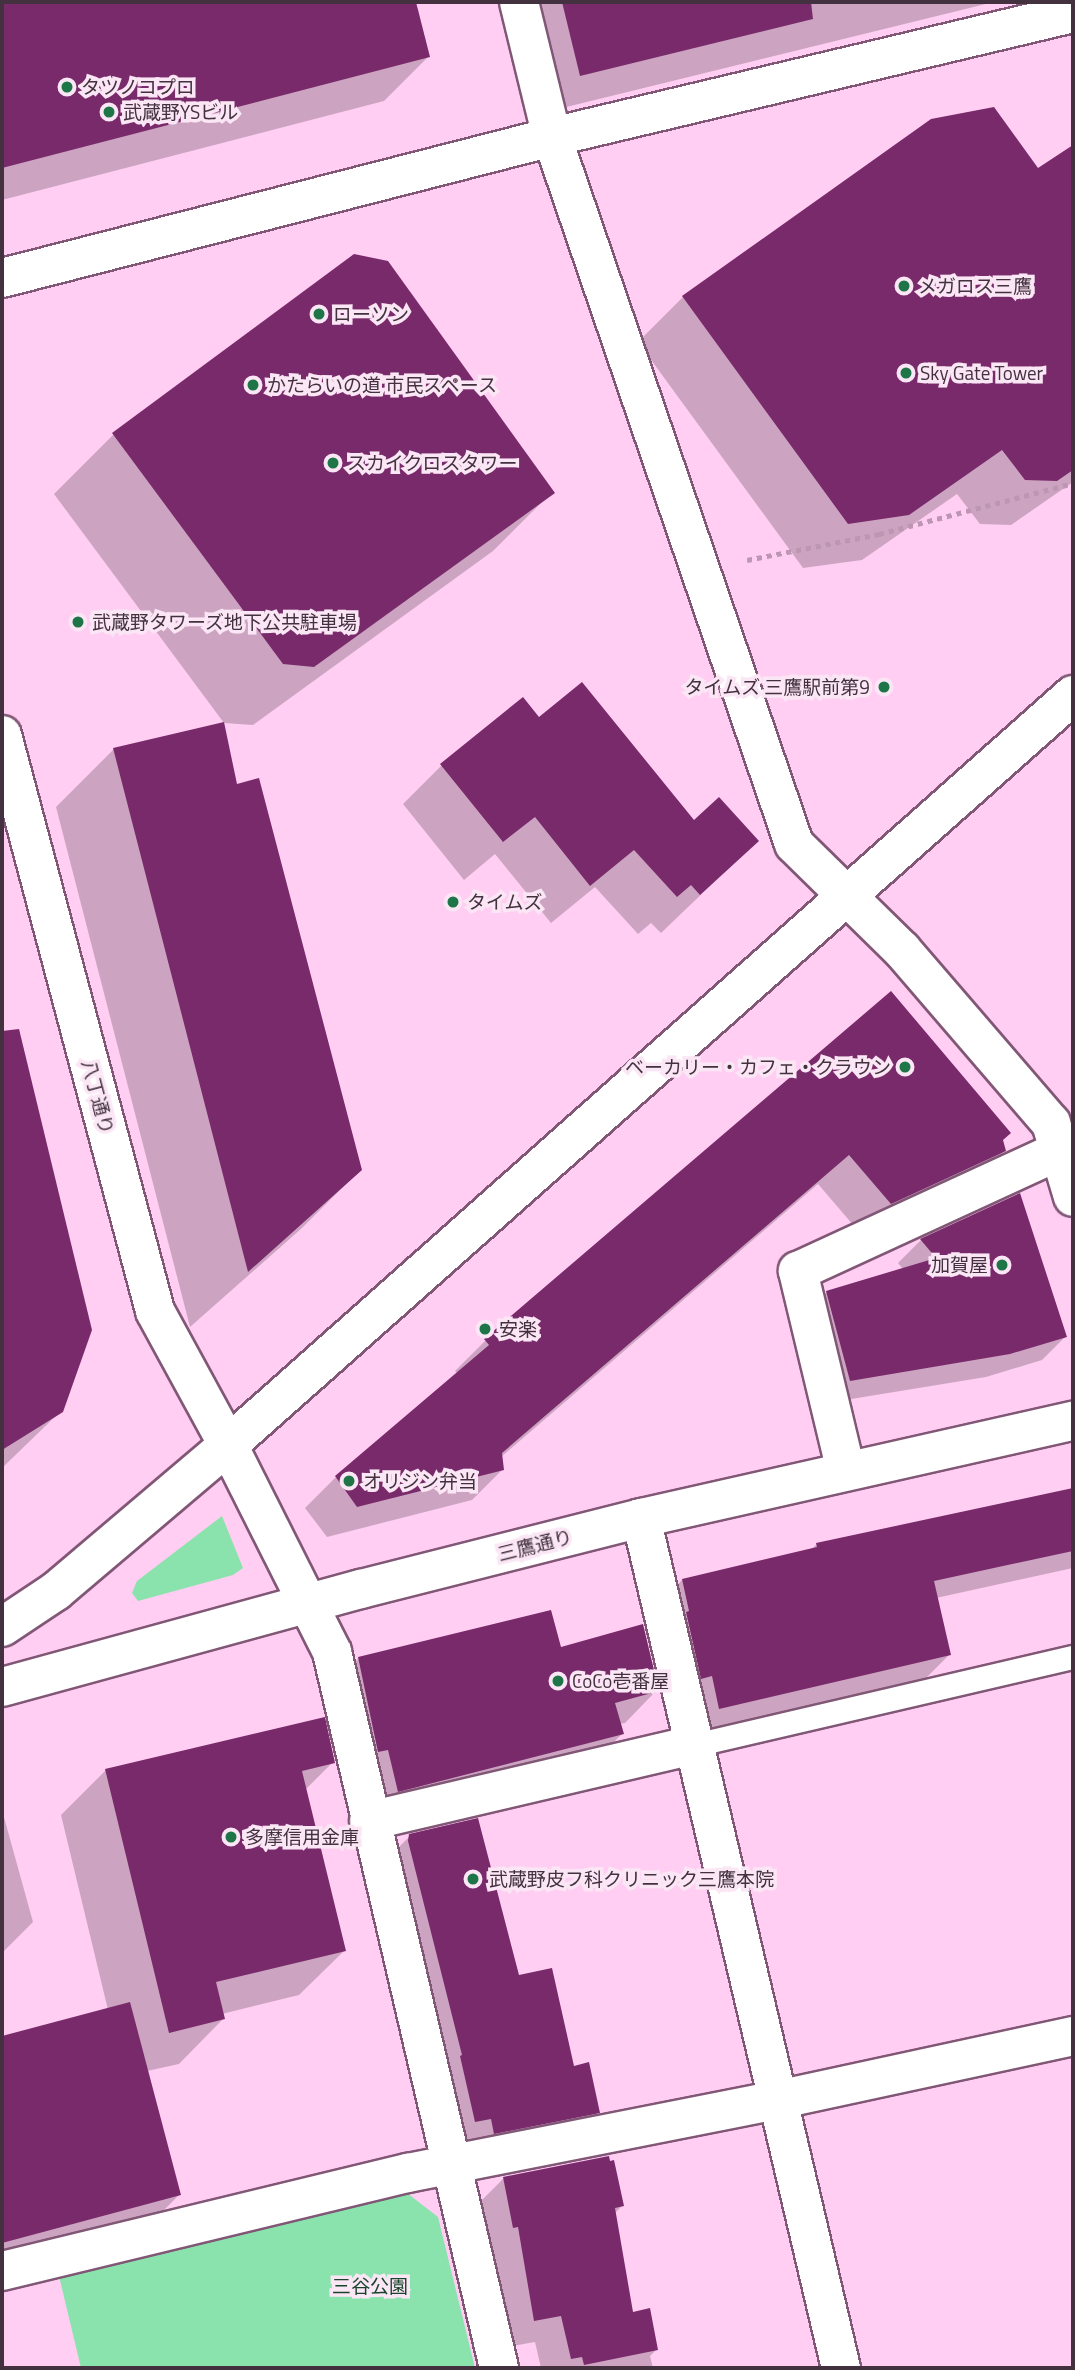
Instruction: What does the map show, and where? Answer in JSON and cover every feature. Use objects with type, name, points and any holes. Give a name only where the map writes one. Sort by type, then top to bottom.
[{"type":"street","points":[[519,2],[552,137],[794,844],[902,950],[1067,1144],[1073,1197]]},
{"type":"street","points":[[2,278],[552,137],[1073,13]]},
{"type":"street","points":[[2,1627],[56,1591],[228,1445],[1073,695]]},
{"type":"street","name":"八丁通り","points":[[2,735],[155,1311],[228,1445],[332,1652],[369,1821],[453,2164],[499,2368]]},
{"type":"street","points":[[846,1471],[798,1271],[1067,1144]]},
{"type":"street","name":"三鷹通り","points":[[2,1687],[641,1518],[1073,1420]]},
{"type":"street","points":[[641,1518],[841,2368]]},
{"type":"street","points":[[369,1821],[694,1745]]},
{"type":"street","points":[[2,2271],[453,2164],[777,2100],[1073,2036]]},
{"type":"lane","points":[[694,1745],[1073,1657]]},
{"type":"path","points":[[741,561],[879,534],[1073,483]]},
{"type":"green space","points":[[222,1516],[243,1568],[233,1575],[138,1601],[132,1593],[137,1581]]},
{"type":"green space","name":"三谷公園","points":[[407,2193],[438,2217],[475,2368],[81,2368],[59,2276]]},
{"type":"building","name":"武蔵野YSビル","points":[[2,2],[416,2],[430,57],[2,168]]},
{"type":"building","points":[[562,2],[811,2],[813,19],[580,76]]},
{"type":"building","name":"Sky Gate Tower","points":[[994,107],[1038,168],[1073,145],[1073,470],[1057,481],[1025,480],[1002,450],[909,515],[848,524],[682,296],[931,119]]},
{"type":"building","name":"スカイクロスタワー","points":[[354,254],[388,261],[555,493],[314,667],[283,664],[112,433]]},
{"type":"building","points":[[582,682],[694,820],[719,797],[759,841],[700,895],[691,885],[677,897],[634,850],[590,886],[535,817],[503,842],[440,764],[523,697],[539,717]]},
{"type":"building","points":[[224,722],[237,784],[259,778],[362,1170],[248,1272],[113,748]]},
{"type":"building","points":[[891,991],[1011,1133],[1003,1140],[1006,1151],[891,1204],[849,1155],[502,1453],[504,1470],[357,1507],[335,1476],[489,1345],[484,1339]]},
{"type":"building","points":[[19,1029],[92,1330],[63,1412],[2,1450],[2,1031]]},
{"type":"building","points":[[1020,1193],[1067,1337],[1010,1354],[850,1381],[826,1291],[936,1258],[920,1239]]},
{"type":"building","points":[[1073,1488],[1073,1551],[934,1581],[951,1655],[719,1709],[712,1676],[701,1679],[686,1612],[689,1611],[682,1579],[817,1547],[816,1543]]},
{"type":"building","points":[[551,1610],[561,1647],[643,1624],[659,1691],[615,1703],[624,1734],[398,1792],[388,1750],[378,1752],[358,1657]]},
{"type":"building","points":[[325,1717],[335,1763],[302,1771],[346,1951],[216,1982],[225,2019],[169,2033],[105,1769]]},
{"type":"building","points":[[478,1818],[519,1975],[552,1968],[574,2066],[589,2062],[600,2113],[494,2134],[491,2119],[475,2122],[460,2056],[462,2055],[408,1841],[409,1834]]},
{"type":"building","points":[[130,2002],[181,2195],[2,2243],[2,2036]]},
{"type":"building","points":[[609,2156],[610,2161],[614,2160],[624,2206],[615,2208],[633,2312],[650,2308],[658,2350],[584,2365],[582,2357],[571,2359],[561,2316],[534,2321],[518,2227],[513,2228],[503,2177]]},
{"type":"place","name":"タツノコプロ","points":[[67,87]]},
{"type":"place","name":"武蔵野YSビル","points":[[109,112]]},
{"type":"place","name":"メガロス三鷹","points":[[904,286]]},
{"type":"place","name":"ローソン","points":[[319,314]]},
{"type":"place","name":"Sky Gate Tower","points":[[906,373]]},
{"type":"place","name":"かたらいの道 市民スペース","points":[[253,385]]},
{"type":"place","name":"スカイクロスタワー","points":[[333,463]]},
{"type":"place","name":"武蔵野タワーズ地下公共駐車場","points":[[78,622]]},
{"type":"place","name":"タイムズ 三鷹駅前第9","points":[[884,687]]},
{"type":"place","name":"タイムズ","points":[[453,902]]},
{"type":"place","name":"ベーカリー・カフェ・クラウン","points":[[905,1067]]},
{"type":"place","name":"加賀屋","points":[[1002,1265]]},
{"type":"place","name":"安楽","points":[[485,1329]]},
{"type":"place","name":"オリジン弁当","points":[[349,1481]]},
{"type":"place","name":"CoCo壱番屋","points":[[558,1681]]},
{"type":"place","name":"多摩信用金庫","points":[[231,1837]]},
{"type":"place","name":"武蔵野皮フ科クリニック三鷹本院","points":[[473,1879]]}]
